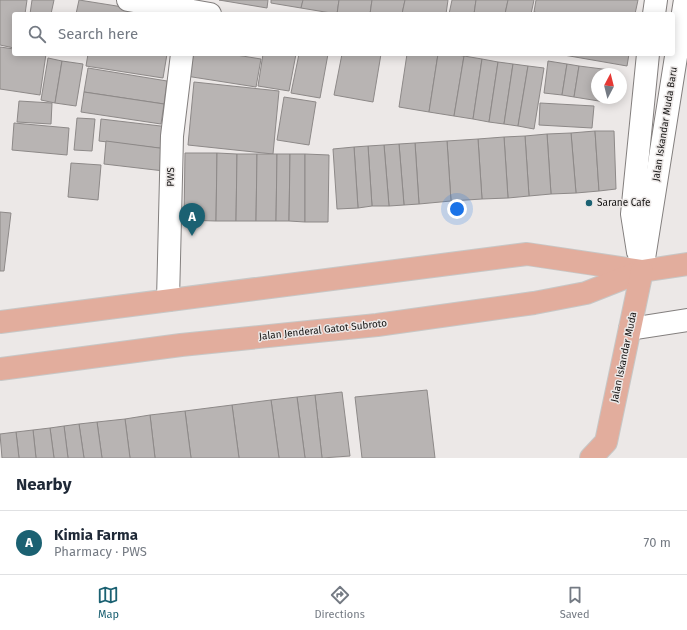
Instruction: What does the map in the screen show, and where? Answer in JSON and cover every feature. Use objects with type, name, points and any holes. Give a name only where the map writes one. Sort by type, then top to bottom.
[{"type":"main road","name":"Jalan Jenderal Gatot Subroto","points":[[0,322],[527,254],[642,271]]},
{"type":"main road","name":"Jalan Jenderal Gatot Subroto","points":[[0,369],[181,345],[377,325],[534,303],[586,293],[642,271],[687,264]]},
{"type":"main road","name":"Jalan Iskandar Muda","points":[[603,453],[642,271]]},
{"type":"street","points":[[128,0],[188,8],[203,12]]},
{"type":"street","points":[[654,12],[656,0]]},
{"type":"street","name":"Jalan Iskandar Muda Baru","points":[[642,271],[686,0]]},
{"type":"street","name":"PWS","points":[[168,300],[172,136],[182,56]]},
{"type":"street","points":[[642,271],[632,214],[648,56]]},
{"type":"street","points":[[630,329],[687,320]]},
{"type":"building","points":[[0,0],[27,0],[25,12],[12,12],[12,48],[0,45]]},
{"type":"building","points":[[32,0],[54,0],[51,12],[30,12]]},
{"type":"building","points":[[79,0],[154,12],[76,12]]},
{"type":"building","points":[[219,0],[268,0],[267,8]]},
{"type":"building","points":[[271,0],[303,0],[301,8],[271,3]]},
{"type":"building","points":[[303,0],[339,0],[337,12],[325,12],[301,8]]},
{"type":"building","points":[[339,0],[372,0],[370,12],[337,12]]},
{"type":"building","points":[[372,0],[405,0],[402,12],[370,12]]},
{"type":"building","points":[[405,0],[448,0],[446,12],[402,12]]},
{"type":"building","points":[[452,0],[476,0],[474,12],[449,12]]},
{"type":"building","points":[[476,0],[508,0],[505,12],[474,12]]},
{"type":"building","points":[[508,0],[534,0],[531,12],[505,12]]},
{"type":"building","points":[[536,0],[638,0],[635,12],[534,12]]},
{"type":"building","points":[[0,47],[12,49],[12,56],[46,56],[40,95],[0,89]]},
{"type":"building","points":[[88,56],[167,56],[163,78],[86,66]]},
{"type":"building","points":[[189,56],[242,56],[261,59],[256,87],[186,76]]},
{"type":"building","points":[[263,56],[296,56],[289,91],[258,86]]},
{"type":"building","points":[[299,56],[328,56],[320,98],[291,93]]},
{"type":"building","points":[[342,56],[381,56],[373,102],[334,95]]},
{"type":"building","points":[[407,56],[438,56],[429,112],[399,107]]},
{"type":"building","points":[[438,56],[464,56],[454,116],[429,112]]},
{"type":"building","points":[[464,56],[482,59],[473,119],[454,116]]},
{"type":"building","points":[[570,56],[629,56],[627,66]]},
{"type":"building","points":[[48,58],[62,61],[55,103],[41,100]]},
{"type":"building","points":[[482,59],[498,62],[489,122],[473,119]]},
{"type":"building","points":[[62,61],[83,64],[76,106],[55,103]]},
{"type":"building","points":[[548,61],[567,64],[562,95],[544,93]]},
{"type":"building","points":[[498,62],[513,64],[504,124],[489,122]]},
{"type":"building","points":[[513,64],[528,66],[518,126],[504,124]]},
{"type":"building","points":[[567,64],[579,66],[574,97],[562,95]]},
{"type":"building","points":[[528,66],[544,68],[534,129],[518,126]]},
{"type":"building","points":[[579,66],[594,68],[591,68],[591,100],[574,97]]},
{"type":"building","points":[[88,68],[167,81],[164,104],[84,92]]},
{"type":"building","points":[[194,82],[279,91],[273,154],[188,145]]},
{"type":"building","points":[[84,92],[164,104],[161,124],[81,112]]},
{"type":"building","points":[[284,97],[316,102],[309,145],[277,140]]},
{"type":"building","points":[[19,101],[52,103],[51,124],[17,122]]},
{"type":"building","points":[[540,103],[594,106],[592,128],[539,125]]},
{"type":"building","points":[[77,118],[95,119],[92,151],[74,150]]},
{"type":"building","points":[[101,119],[169,127],[167,149],[99,141]]},
{"type":"building","points":[[14,123],[69,128],[67,155],[12,150]]},
{"type":"building","points":[[595,131],[599,191],[576,193],[571,133]]},
{"type":"building","points":[[595,131],[614,131],[616,189],[599,191]]},
{"type":"building","points":[[571,133],[576,193],[551,194],[547,134]]},
{"type":"building","points":[[547,134],[551,194],[529,196],[525,136]]},
{"type":"building","points":[[525,136],[529,196],[508,198],[504,137]]},
{"type":"building","points":[[504,137],[508,198],[482,199],[478,139]]},
{"type":"building","points":[[478,139],[482,199],[451,201],[447,141]]},
{"type":"building","points":[[106,141],[167,149],[164,171],[104,164]]},
{"type":"building","points":[[447,141],[451,201],[419,204],[415,143]]},
{"type":"building","points":[[415,143],[419,204],[404,205],[399,144]]},
{"type":"building","points":[[399,144],[404,205],[389,206],[384,145]]},
{"type":"building","points":[[384,145],[389,206],[372,206],[368,146]]},
{"type":"building","points":[[368,146],[372,206],[358,208],[354,147]]},
{"type":"building","points":[[354,147],[358,208],[337,209],[333,149]]},
{"type":"building","points":[[185,153],[217,153],[216,221],[184,220]]},
{"type":"building","points":[[217,153],[237,154],[236,221],[216,221]]},
{"type":"building","points":[[237,154],[257,154],[256,221],[236,221]]},
{"type":"building","points":[[257,154],[277,154],[276,221],[256,221]]},
{"type":"building","points":[[277,154],[290,154],[289,221],[276,221]]},
{"type":"building","points":[[290,154],[305,154],[305,222],[289,221]]},
{"type":"building","points":[[305,154],[329,155],[328,222],[305,222]]},
{"type":"building","points":[[71,163],[101,165],[98,200],[68,197]]},
{"type":"building","points":[[0,212],[11,213],[4,271],[0,271]]},
{"type":"building","points":[[427,390],[435,458],[362,458],[355,397]]},
{"type":"building","points":[[342,392],[350,456],[322,458],[315,395]]},
{"type":"building","points":[[315,395],[322,458],[305,458],[297,397]]},
{"type":"building","points":[[297,397],[305,458],[279,458],[271,400]]},
{"type":"building","points":[[271,400],[279,458],[239,458],[232,405]]},
{"type":"building","points":[[232,405],[239,458],[191,458],[185,411]]},
{"type":"building","points":[[185,411],[191,458],[155,458],[150,415]]},
{"type":"building","points":[[150,415],[155,458],[130,458],[125,419]]},
{"type":"building","points":[[125,419],[130,458],[102,458],[97,422]]},
{"type":"building","points":[[97,422],[102,458],[84,458],[79,424]]},
{"type":"building","points":[[79,424],[84,458],[68,458],[64,426]]},
{"type":"building","points":[[64,426],[68,458],[54,458],[50,428]]},
{"type":"building","points":[[50,428],[54,458],[36,458],[33,430]]},
{"type":"building","points":[[33,430],[36,458],[19,458],[16,432]]},
{"type":"building","points":[[16,432],[19,458],[2,458],[0,434]]},
{"type":"place","name":"Sarane Cafe","points":[[589,203]]},
{"type":"place","name":"Kimia Farma","points":[[192,236]]}]
